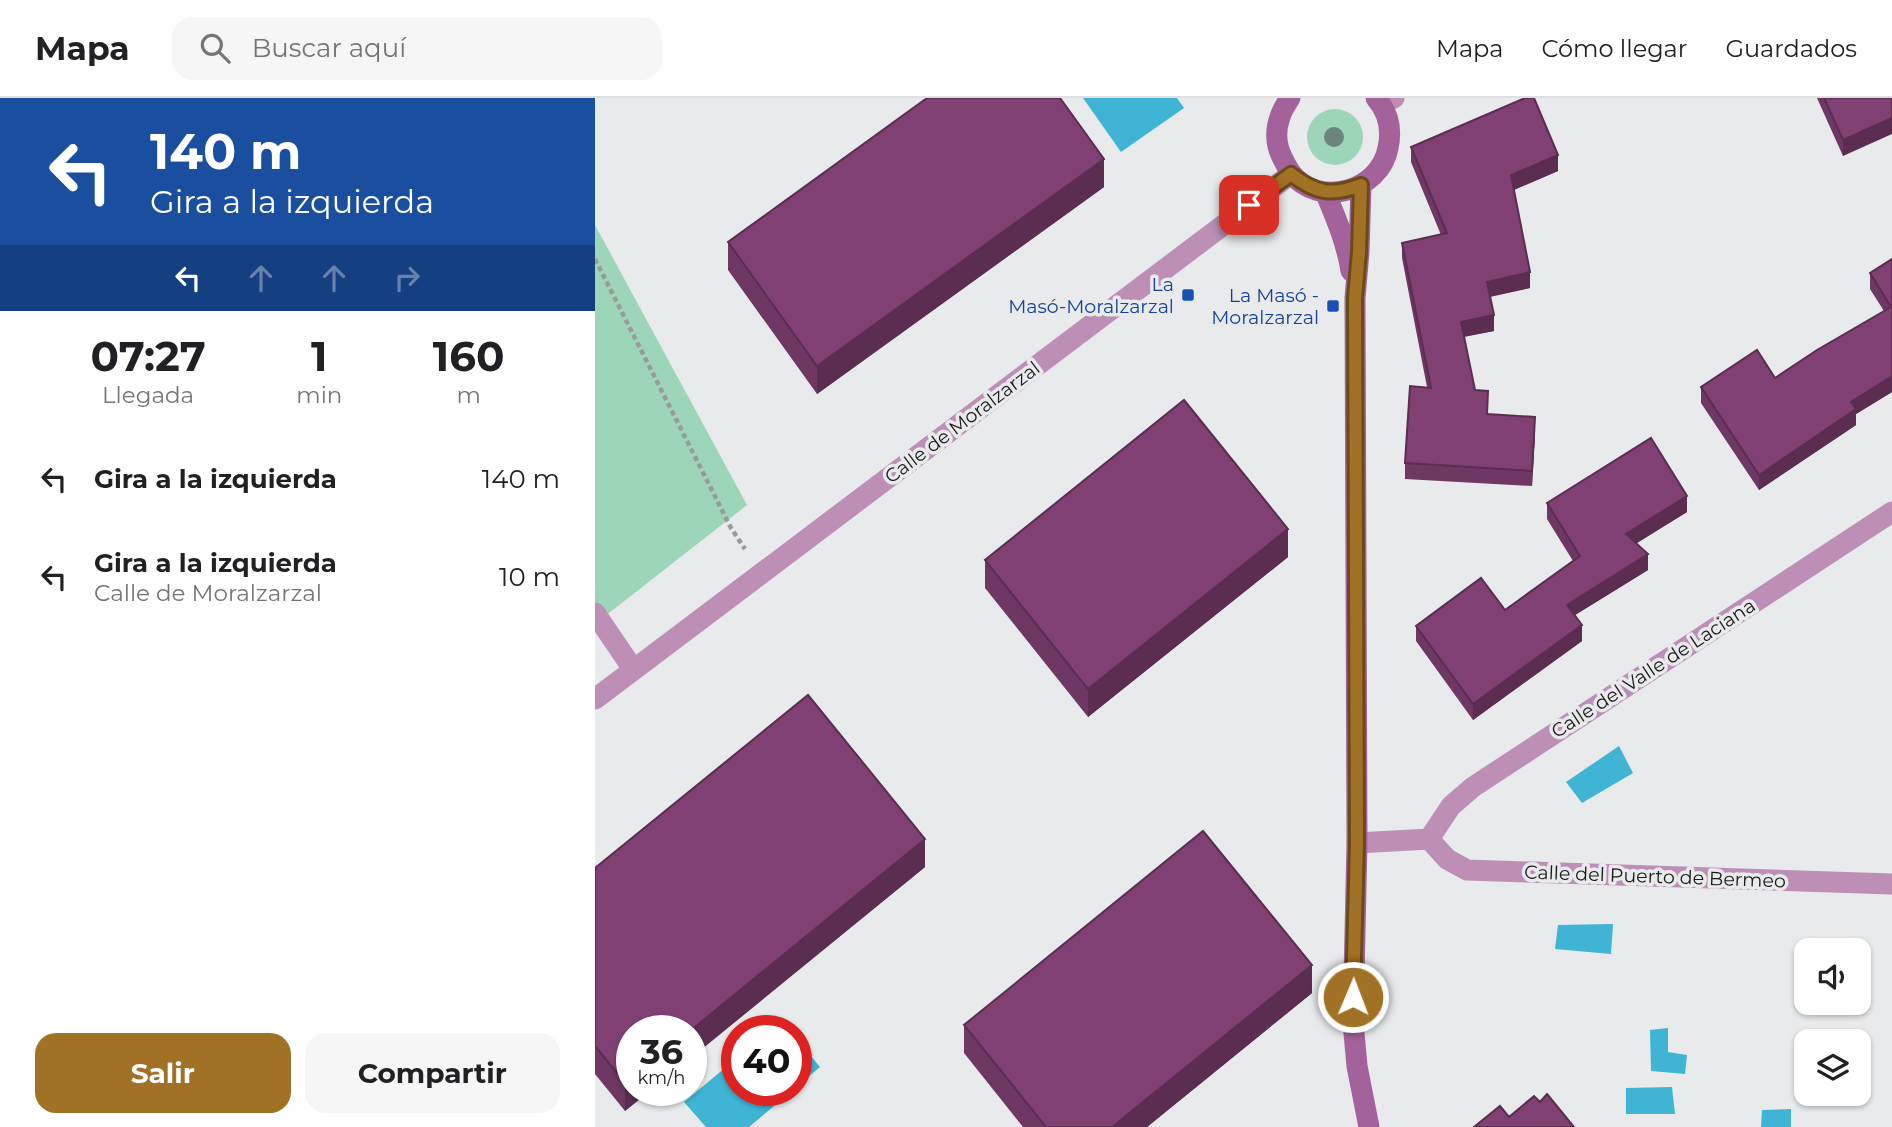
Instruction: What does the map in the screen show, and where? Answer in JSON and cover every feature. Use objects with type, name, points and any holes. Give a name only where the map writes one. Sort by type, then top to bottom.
[{"type":"street","points":[[1290,98],[1280,116],[1277,130],[1278,150],[1291,174],[1306,186],[1325,192],[1344,191],[1361,185],[1377,173],[1387,157],[1390,138],[1384,100]]},
{"type":"street","name":"Calle de Moralzarzal","points":[[595,699],[1291,174]]},
{"type":"street","points":[[1361,185],[1355,298],[1357,843],[1353,1022],[1357,1066],[1369,1127]]},
{"type":"street","points":[[1325,192],[1349,257],[1355,298]]},
{"type":"street","name":"Calle del Valle de Laciana","points":[[1429,839],[1451,806],[1473,787],[1892,512]]},
{"type":"street","points":[[595,614],[633,669]]},
{"type":"street","points":[[1357,843],[1429,839]]},
{"type":"street","name":"Calle del Puerto de Bermeo","points":[[1429,839],[1447,859],[1467,870],[1892,884]]},
{"type":"path","points":[[595,259],[731,528],[761,573]]},
{"type":"path","points":[[595,280],[604,277]]},
{"type":"green space","points":[[1335,109],[1346,111],[1355,117],[1361,126],[1361,148],[1355,157],[1346,163],[1335,165],[1324,163],[1315,157],[1309,148],[1307,137],[1309,126],[1315,117],[1324,111]]},
{"type":"green space","points":[[595,225],[747,505],[595,624]]},
{"type":"water","points":[[1083,98],[1177,98],[1184,108],[1121,152]]},
{"type":"water","points":[[1619,746],[1633,773],[1582,803],[1566,782]]},
{"type":"water","points":[[1613,924],[1611,954],[1555,949],[1558,925]]},
{"type":"water","points":[[1668,1028],[1668,1052],[1687,1055],[1685,1074],[1651,1071],[1650,1030]]},
{"type":"water","points":[[812,1057],[820,1067],[812,1074]]},
{"type":"water","points":[[721,1071],[721,1106],[774,1106],[749,1127],[706,1127],[688,1106],[707,1106],[707,1083]]},
{"type":"water","points":[[1672,1087],[1675,1114],[1626,1114],[1626,1088]]},
{"type":"water","points":[[1791,1109],[1791,1127],[1761,1127],[1762,1110]]},
{"type":"building","points":[[927,98],[1060,98],[1104,159],[817,366],[728,242]]},
{"type":"building","points":[[1525,98],[1534,98],[1558,155],[1511,175],[1530,272],[1487,282],[1494,315],[1461,322],[1475,390],[1488,391],[1487,414],[1535,417],[1532,471],[1405,463],[1410,386],[1431,388],[1402,243],[1447,233],[1411,147]]},
{"type":"building","points":[[1824,98],[1892,98],[1892,118],[1843,140]]},
{"type":"building","points":[[1892,259],[1892,376],[1851,402],[1856,409],[1759,475],[1701,387],[1757,350],[1775,378],[1891,307],[1870,273]]},
{"type":"building","points":[[1184,400],[1288,529],[1088,689],[985,560]]},
{"type":"building","points":[[1651,438],[1687,496],[1626,534],[1648,554],[1567,605],[1582,625],[1473,704],[1416,626],[1481,578],[1505,610],[1580,556],[1547,503]]},
{"type":"building","points":[[808,695],[925,839],[707,1017],[707,1015],[616,1015],[616,1072],[595,1046],[595,868]]},
{"type":"building","points":[[1203,831],[1312,965],[1112,1127],[1046,1127],[964,1025]]},
{"type":"building","points":[[1547,1094],[1574,1127],[1474,1127],[1500,1106],[1509,1117],[1534,1096],[1540,1102]]},
{"type":"place","name":"La Masó-Moralzarzal","points":[[1188,295]]},
{"type":"place","name":"La Masó - Moralzarzal","points":[[1333,306]]},
{"type":"route","points":[[1249,205],[1291,174],[1306,186],[1325,192],[1344,191],[1361,185],[1355,298],[1357,843],[1353,997]]}]
